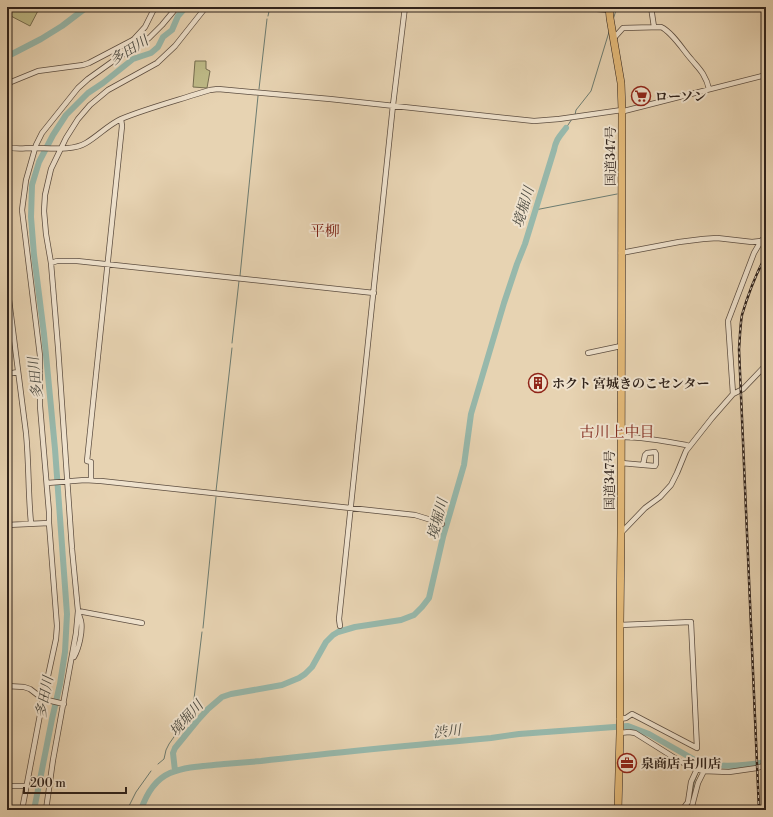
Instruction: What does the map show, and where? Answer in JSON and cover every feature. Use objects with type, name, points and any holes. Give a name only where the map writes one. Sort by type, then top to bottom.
[{"type":"highway","name":"国道347号","points":[[609,9],[621,83],[622,110],[622,462],[618,810]]},
{"type":"street","points":[[7,84],[38,72],[89,64],[134,39],[145,27],[155,7]]},
{"type":"street","points":[[22,810],[56,639],[57,626],[49,523],[48,483],[40,406],[40,356],[22,210],[26,180],[36,145],[42,133],[78,88],[116,59],[149,38],[177,7]]},
{"type":"street","points":[[46,810],[63,704],[72,660],[78,611],[50,263],[46,234],[45,195],[51,168],[60,148],[90,105],[108,90],[157,63],[175,46],[206,7]]},
{"type":"street","points":[[340,626],[339,619],[352,508],[393,105],[405,7]]},
{"type":"street","points":[[573,7],[609,9]]},
{"type":"street","points":[[651,7],[654,27]]},
{"type":"street","points":[[613,35],[624,28],[664,28],[703,74],[709,90]]},
{"type":"street","points":[[7,147],[22,150],[36,148],[72,148],[86,143],[108,126],[121,119],[218,89],[393,105],[534,121],[568,118],[622,110],[624,111],[766,75]]},
{"type":"street","points":[[91,480],[91,462],[87,461],[122,126],[121,119]]},
{"type":"street","points":[[733,394],[728,320],[754,253],[761,241],[766,236]]},
{"type":"street","points":[[621,253],[703,239],[717,238],[752,242],[761,241]]},
{"type":"street","points":[[50,263],[56,261],[77,261],[374,293]]},
{"type":"street","points":[[7,284],[26,433],[30,524]]},
{"type":"street","points":[[588,354],[621,346]]},
{"type":"street","points":[[621,532],[647,506],[660,497],[671,485],[689,446],[694,442],[733,394],[743,389],[766,365]]},
{"type":"street","points":[[7,374],[18,372]]},
{"type":"street","points":[[622,437],[646,438],[689,446]]},
{"type":"street","points":[[622,462],[643,464]]},
{"type":"street","points":[[48,483],[91,480],[218,493],[415,515],[442,524]]},
{"type":"street","points":[[7,525],[49,523]]},
{"type":"street","points":[[78,611],[142,623]]},
{"type":"street","points":[[620,625],[691,622],[697,748],[632,714],[620,720]]},
{"type":"street","points":[[7,686],[24,687],[30,689],[44,700],[63,704]]},
{"type":"street","points":[[620,731],[635,733],[678,760],[701,770],[729,772],[757,768],[766,765]]},
{"type":"street","points":[[682,810],[688,802],[691,782],[701,770]]},
{"type":"street","points":[[692,810],[701,770]]},
{"type":"street","points":[[7,786],[27,786]]},
{"type":"shaded area","points":[[7,7],[40,7],[30,26],[7,14]]},
{"type":"shaded area","points":[[195,61],[206,61],[206,69],[210,71],[207,88],[193,87]]},
{"type":"waterway","points":[[7,55],[12,54],[41,39],[62,26],[87,7]]},
{"type":"waterway","name":"多田川","points":[[34,810],[60,684],[65,652],[67,614],[55,449],[44,334],[34,255],[31,217],[32,185],[39,162],[53,135],[66,115],[88,93],[133,59],[151,53],[158,47],[163,37],[172,30],[178,16],[186,7]]},
{"type":"waterway","points":[[268,16],[270,7]]},
{"type":"waterway","points":[[613,20],[617,7]]},
{"type":"waterway","points":[[259,89],[267,19]]},
{"type":"waterway","points":[[575,115],[576,110],[591,91],[609,32]]},
{"type":"waterway","points":[[240,276],[258,96]]},
{"type":"waterway","points":[[566,128],[572,119]]},
{"type":"waterway","name":"境堀川","points":[[175,771],[173,753],[175,748],[208,709],[222,697],[282,685],[299,678],[312,667],[326,642],[333,635],[355,627],[401,620],[414,615],[429,598],[443,537],[464,465],[471,414],[504,303],[525,244],[556,143],[566,128]]},
{"type":"waterway","points":[[535,210],[617,194]]},
{"type":"waterway","points":[[232,343],[239,281]]},
{"type":"waterway","points":[[216,491],[232,348]]},
{"type":"waterway","points":[[203,628],[216,497]]},
{"type":"waterway","points":[[191,710],[193,707],[202,632]]},
{"type":"waterway","points":[[158,764],[164,759],[169,744],[183,724],[192,716]]},
{"type":"waterway","name":"渋川","points":[[141,810],[151,788],[159,780],[170,773],[183,769],[519,734],[628,726],[649,734],[702,764],[734,766],[766,762]]},
{"type":"waterway","points":[[127,810],[136,792],[151,771]]},
{"type":"waterway","points":[[691,800],[694,783],[698,772]]},
{"type":"railway","points":[[759,810],[739,349],[742,315],[752,284],[766,255]]},
{"type":"place","name":"ローソン","points":[[641,96]]},
{"type":"place","name":"ホクト 宮城きのこセンター","points":[[538,383]]},
{"type":"place","name":"泉商店 古川店","points":[[627,763]]},
{"type":"district","name":"平柳","points":[[325,231]]},
{"type":"district","name":"古川上中目","points":[[617,432]]}]
